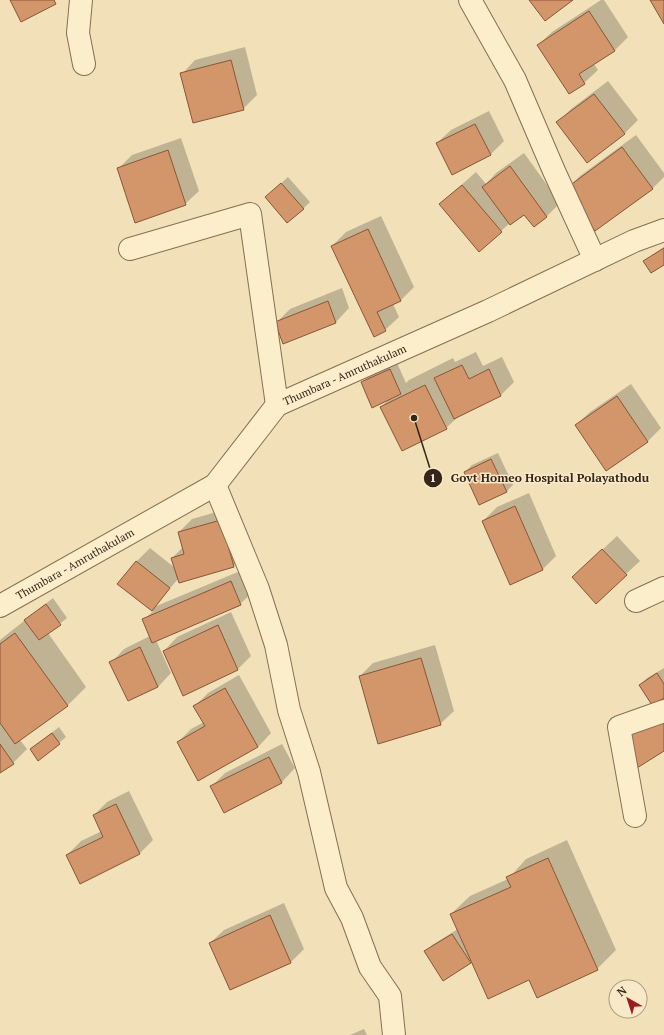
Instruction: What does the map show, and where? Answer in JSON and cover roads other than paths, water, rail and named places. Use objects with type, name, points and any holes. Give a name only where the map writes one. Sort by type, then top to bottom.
[{"type":"street","points":[[81,0],[78,33],[84,64]]},
{"type":"street","points":[[470,0],[515,80],[594,260]]},
{"type":"street","points":[[130,249],[250,214],[277,404]]},
{"type":"street","name":"Thumbara - Amruthakulam","points":[[0,606],[215,485],[277,404],[488,311],[634,241],[664,230]]},
{"type":"street","points":[[215,485],[258,589],[276,645],[289,710],[309,772],[336,888],[352,918],[370,967],[390,996],[394,1035]]},
{"type":"street","points":[[636,601],[664,588]]},
{"type":"street","points":[[635,816],[619,727],[664,712]]},
{"type":"place","name":"Govt Homeo Hospital Polayathodu","points":[[414,418]]}]
